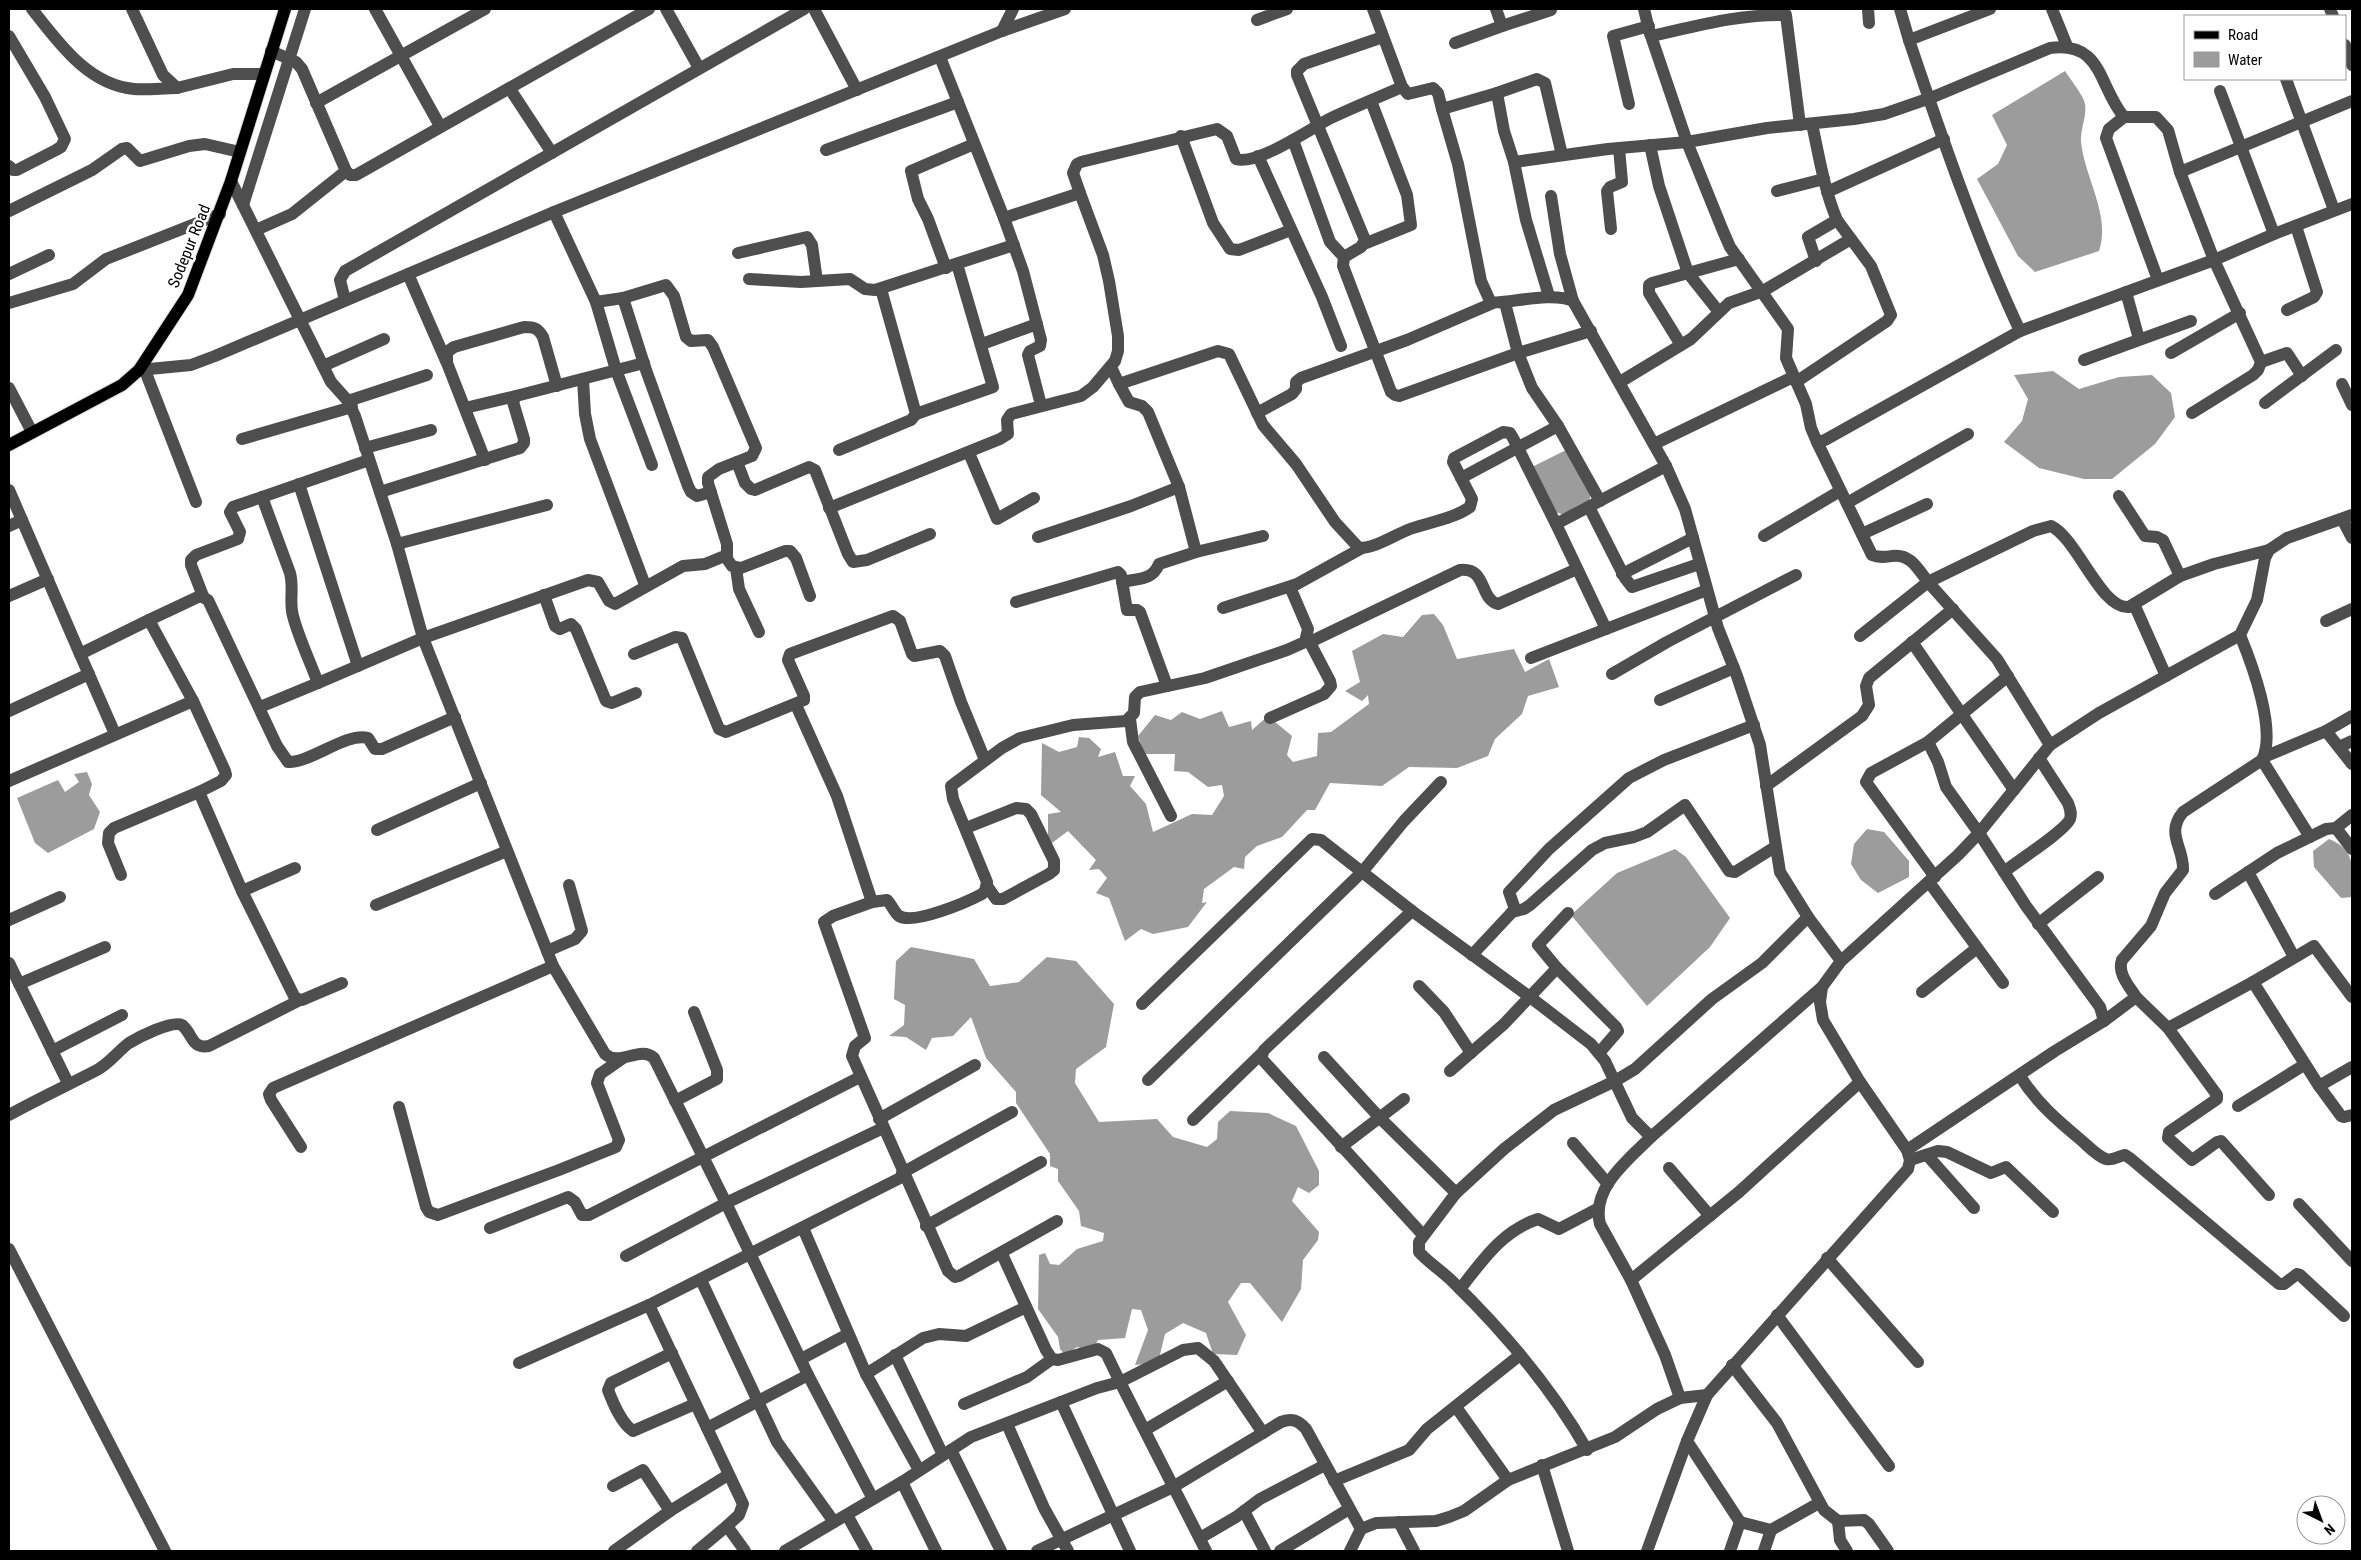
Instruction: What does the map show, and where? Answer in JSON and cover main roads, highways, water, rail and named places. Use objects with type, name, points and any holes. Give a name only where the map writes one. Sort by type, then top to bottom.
[{"type":"main road","name":"Sodepur Road","points":[[9,445],[122,385],[142,369],[188,295],[232,180],[285,9]]},
{"type":"water","points":[[2065,71],[2080,92],[2085,104],[2081,142],[2083,156],[2100,210],[2102,237],[2099,251],[2035,272],[2018,256],[1977,179],[1998,164],[2007,145],[1992,115]]},
{"type":"water","points":[[2053,371],[2079,389],[2119,377],[2152,375],[2171,393],[2175,417],[2155,444],[2112,479],[2084,479],[2039,468],[2004,442],[2022,421],[2028,399],[2014,375]]},
{"type":"water","points":[[1566,450],[1591,494],[1588,504],[1564,515],[1550,510],[1530,468]]},
{"type":"water","points":[[1434,614],[1443,625],[1457,659],[1514,649],[1525,672],[1549,659],[1559,687],[1528,696],[1522,714],[1495,739],[1488,756],[1457,768],[1409,767],[1382,786],[1330,783],[1315,810],[1307,810],[1282,837],[1257,846],[1245,857],[1244,869],[1234,867],[1204,889],[1202,903],[1207,902],[1188,927],[1153,934],[1141,929],[1125,941],[1109,898],[1096,893],[1107,878],[1099,869],[1089,870],[1096,860],[1068,831],[1048,846],[1048,814],[1061,812],[1041,795],[1042,743],[1059,752],[1077,747],[1079,737],[1089,738],[1101,749],[1098,757],[1115,752],[1123,776],[1135,776],[1130,786],[1146,804],[1153,832],[1192,814],[1212,815],[1224,796],[1222,785],[1208,787],[1188,772],[1174,771],[1175,754],[1144,754],[1138,736],[1155,715],[1171,720],[1182,712],[1200,719],[1222,711],[1229,727],[1251,721],[1252,730],[1268,716],[1292,736],[1287,755],[1293,762],[1317,756],[1318,733],[1331,732],[1369,704],[1368,695],[1362,701],[1345,691],[1360,682],[1352,651],[1383,634],[1403,637],[1422,615]]},
{"type":"water","points":[[87,772],[92,784],[89,795],[100,812],[94,829],[48,853],[35,843],[17,798],[58,780],[65,792],[79,782],[74,774]]},
{"type":"water","points":[[1867,829],[1884,832],[1909,861],[1909,877],[1878,893],[1861,880],[1851,864],[1854,844]]},
{"type":"water","points":[[2329,839],[2345,849],[2349,856],[2352,870],[2352,897],[2341,898],[2314,867],[2313,851]]},
{"type":"water","points":[[1675,849],[1686,857],[1730,918],[1710,947],[1647,1006],[1571,915],[1617,873]]},
{"type":"water","points":[[911,947],[974,959],[990,986],[1019,982],[1047,957],[1076,961],[1114,1004],[1106,1047],[1076,1069],[1075,1083],[1099,1122],[1157,1119],[1173,1137],[1207,1147],[1217,1139],[1218,1122],[1230,1111],[1268,1113],[1296,1126],[1319,1171],[1319,1185],[1309,1193],[1298,1187],[1292,1201],[1319,1232],[1318,1240],[1303,1260],[1301,1289],[1282,1322],[1250,1283],[1241,1283],[1228,1302],[1246,1335],[1237,1355],[1213,1354],[1206,1333],[1183,1323],[1165,1334],[1158,1363],[1135,1365],[1148,1330],[1141,1310],[1132,1309],[1125,1338],[1098,1340],[1092,1351],[1077,1347],[1065,1355],[1060,1349],[1058,1337],[1038,1309],[1039,1255],[1045,1253],[1050,1264],[1059,1265],[1077,1249],[1103,1241],[1104,1233],[1081,1226],[1079,1211],[1058,1181],[1058,1169],[1050,1166],[1050,1154],[1016,1103],[1016,1092],[986,1058],[971,1017],[953,1036],[932,1038],[926,1050],[906,1037],[889,1036],[904,1025],[905,1005],[894,999],[896,961]]}]
